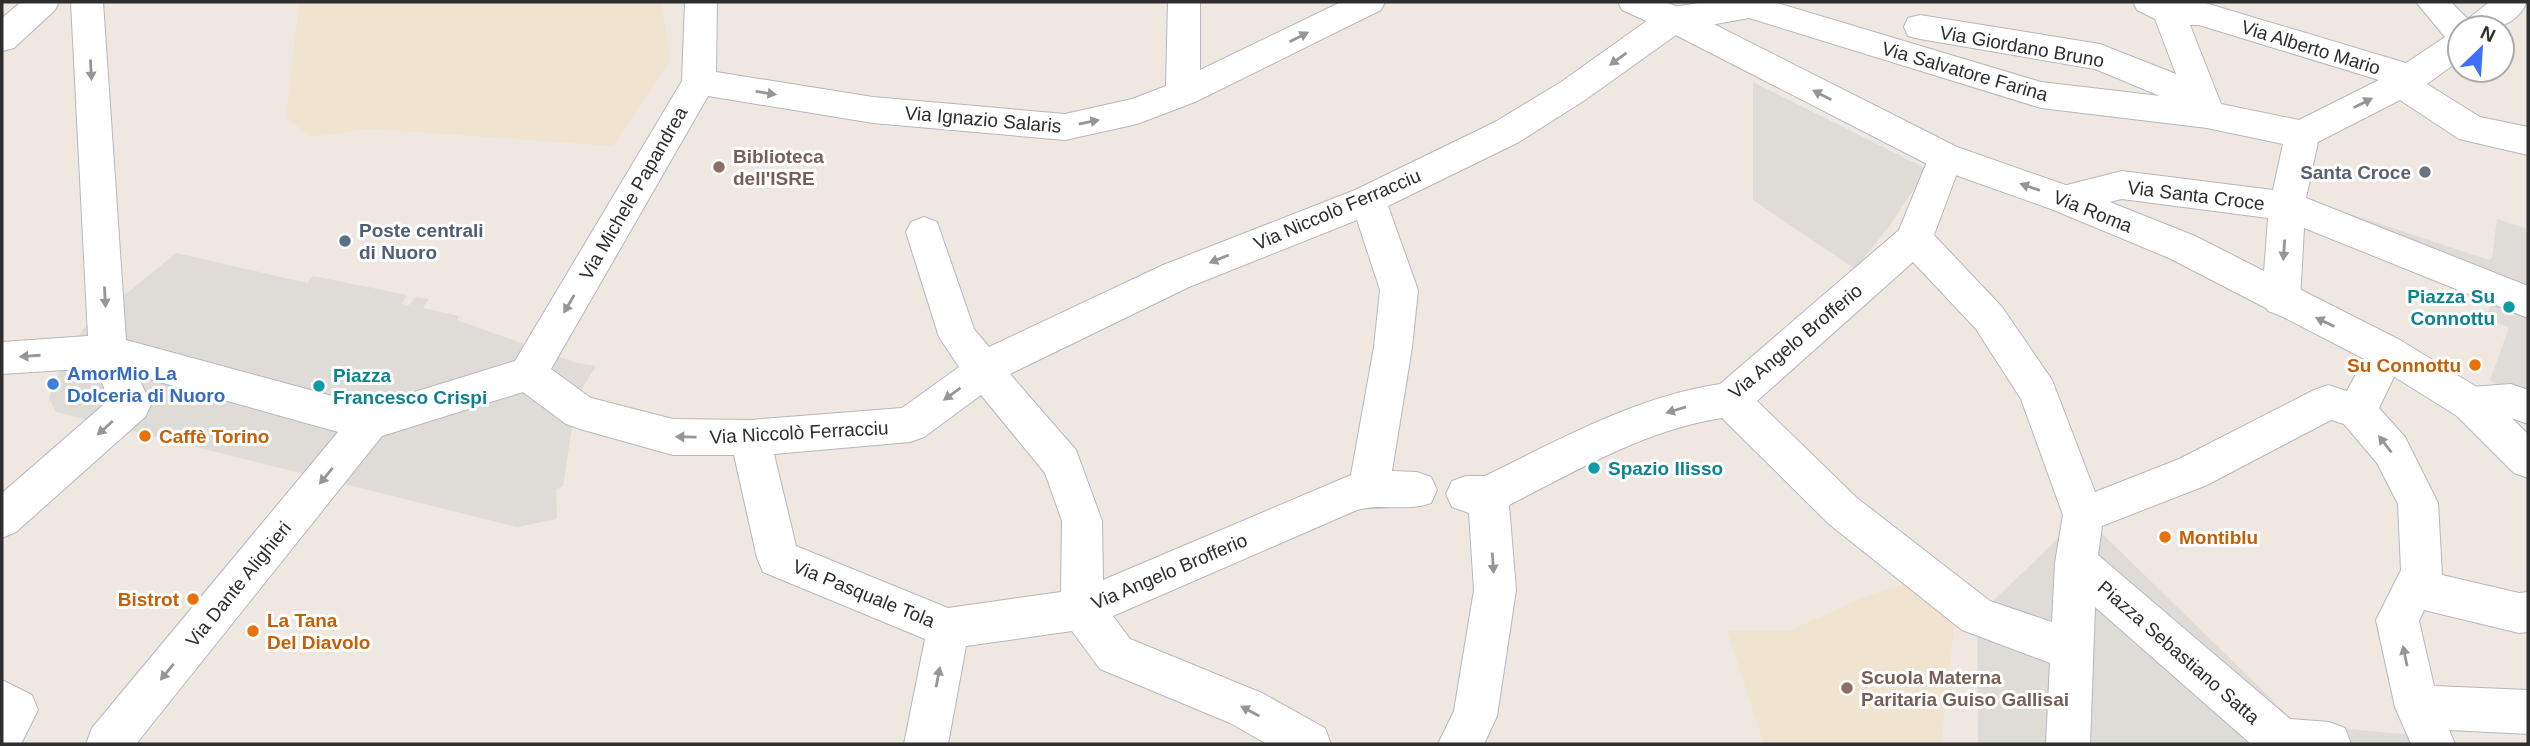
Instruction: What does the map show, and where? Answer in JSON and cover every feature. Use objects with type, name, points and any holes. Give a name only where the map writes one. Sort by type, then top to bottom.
[{"type":"street","points":[[2,39],[43,2]]},
{"type":"street","points":[[2,519],[131,405],[108,351],[87,2]]},
{"type":"street","name":"Via Michele Papandrea","points":[[528,374],[699,82],[701,2]]},
{"type":"street","points":[[1183,93],[1184,2]]},
{"type":"street","name":"Via Ignazio Salaris","points":[[699,82],[873,110],[1065,127],[1136,111],[1183,93],[1368,2]]},
{"type":"street","name":"Via Roma","points":[[1634,2],[1674,19],[1945,157],[2064,199],[2182,247],[2387,352],[2471,404],[2528,460]]},
{"type":"street","points":[[2432,2],[2446,17]]},
{"type":"street","points":[[2496,14],[2511,2]]},
{"type":"street","name":"Via Salvatore Farina","points":[[1674,19],[1758,4],[1824,31],[2041,95],[2204,107],[2302,134]]},
{"type":"street","points":[[2163,5],[2204,107]]},
{"type":"street","name":"Via Alberto Mario","points":[[2163,5],[2199,13],[2406,81],[2471,129],[2528,141]]},
{"type":"street","name":"Via Niccolò Ferracciu","points":[[528,374],[580,412],[673,437],[750,438],[910,425],[994,363],[1175,276],[1368,200],[1507,132],[1573,91],[1674,19]]},
{"type":"street","name":"Via Giordano Bruno","points":[[1920,27],[2099,57],[2204,107]]},
{"type":"street","points":[[2281,300],[2287,206],[2302,134],[2406,81],[2446,53]]},
{"type":"street","name":"Via Angelo Brofferio","points":[[1460,744],[1475,716],[1495,590],[1477,494],[1622,428],[1690,406],[1730,400],[1914,239],[1945,157]]},
{"type":"street","name":"Via Santa Croce","points":[[2064,199],[2122,185],[2287,206]]},
{"type":"street","points":[[1368,200],[1399,290],[1393,347],[1369,488]]},
{"type":"street","points":[[2287,206],[2528,302]]},
{"type":"street","points":[[925,232],[958,337],[1062,463],[1082,520],[1082,609],[1115,654],[1246,708],[1309,744]]},
{"type":"street","points":[[1914,239],[1989,318],[2038,392],[2083,515],[2193,472],[2328,402],[2357,411],[2391,450],[2418,503],[2422,572],[2397,620],[2425,726],[2528,712]]},
{"type":"street","points":[[2,358],[108,351],[369,423],[528,374]]},
{"type":"street","points":[[2357,411],[2387,352]]},
{"type":"street","points":[[1730,400],[1843,511],[1977,616],[2072,650]]},
{"type":"street","points":[[2471,404],[2511,401],[2528,407]]},
{"type":"street","name":"Via Dante Alighieri","points":[[108,744],[369,423]]},
{"type":"street","name":"Via Pasquale Tola","points":[[750,438],[778,558],[948,628]]},
{"type":"street","name":"Via Angelo Brofferio","points":[[948,628],[1082,609],[1351,493],[1369,488],[1418,490]]},
{"type":"street","name":"Piazza Sebastiano Satta","points":[[2068,744],[2076,564],[2083,515]]},
{"type":"street","name":"Piazza Sebastiano Satta","points":[[2076,564],[2280,743],[2329,744]]},
{"type":"street","points":[[2415,588],[2519,613],[2528,612]]},
{"type":"street","points":[[926,744],[948,628]]},
{"type":"street","points":[[2,701],[16,710],[2,735]]},
{"type":"shaded area","points":[[299,2],[662,2],[670,62],[613,146],[370,129],[312,137],[286,118]]},
{"type":"shaded area","points":[[1753,82],[1927,169],[1891,224],[1855,269],[1753,200]]},
{"type":"shaded area","name":"Piazza Su Connottu","points":[[2281,191],[2489,260],[2492,258],[2497,219],[2528,229],[2528,408],[2490,380],[2509,328],[2487,318],[2492,296]]},
{"type":"shaded area","name":"Piazza Francesco Crispi","points":[[176,253],[307,283],[313,276],[407,295],[402,304],[409,305],[415,297],[429,299],[423,308],[459,316],[457,320],[577,363],[596,366],[576,399],[563,487],[556,489],[557,519],[517,527],[56,412],[49,398],[58,374],[83,329]]},
{"type":"shaded area","points":[[2083,515],[2297,724],[2412,735],[2416,744],[1978,744],[1977,616]]},
{"type":"shaded area","name":"Scuola Materna Paritaria Guiso Gallisai","points":[[1916,581],[1956,612],[1941,744],[1764,744],[1727,631],[1788,631],[1867,596]]},
{"type":"place","name":"Biblioteca dell'ISRE","points":[[719,167]]},
{"type":"place","name":"Santa Croce","points":[[2425,172]]},
{"type":"place","name":"Poste centrali di Nuoro","points":[[345,241]]},
{"type":"place","name":"Piazza Su Connottu","points":[[2509,307]]},
{"type":"place","name":"Su Connottu","points":[[2475,365]]},
{"type":"place","name":"AmorMio La Dolceria di Nuoro","points":[[53,384]]},
{"type":"place","name":"Piazza Francesco Crispi","points":[[319,386]]},
{"type":"place","name":"Caffè Torino","points":[[145,436]]},
{"type":"place","name":"Spazio Ilisso","points":[[1594,468]]},
{"type":"place","name":"Montiblu","points":[[2165,537]]},
{"type":"place","name":"Bistrot","points":[[193,599]]},
{"type":"place","name":"La Tana Del Diavolo","points":[[253,631]]},
{"type":"place","name":"Scuola Materna Paritaria Guiso Gallisai","points":[[1847,688]]}]
